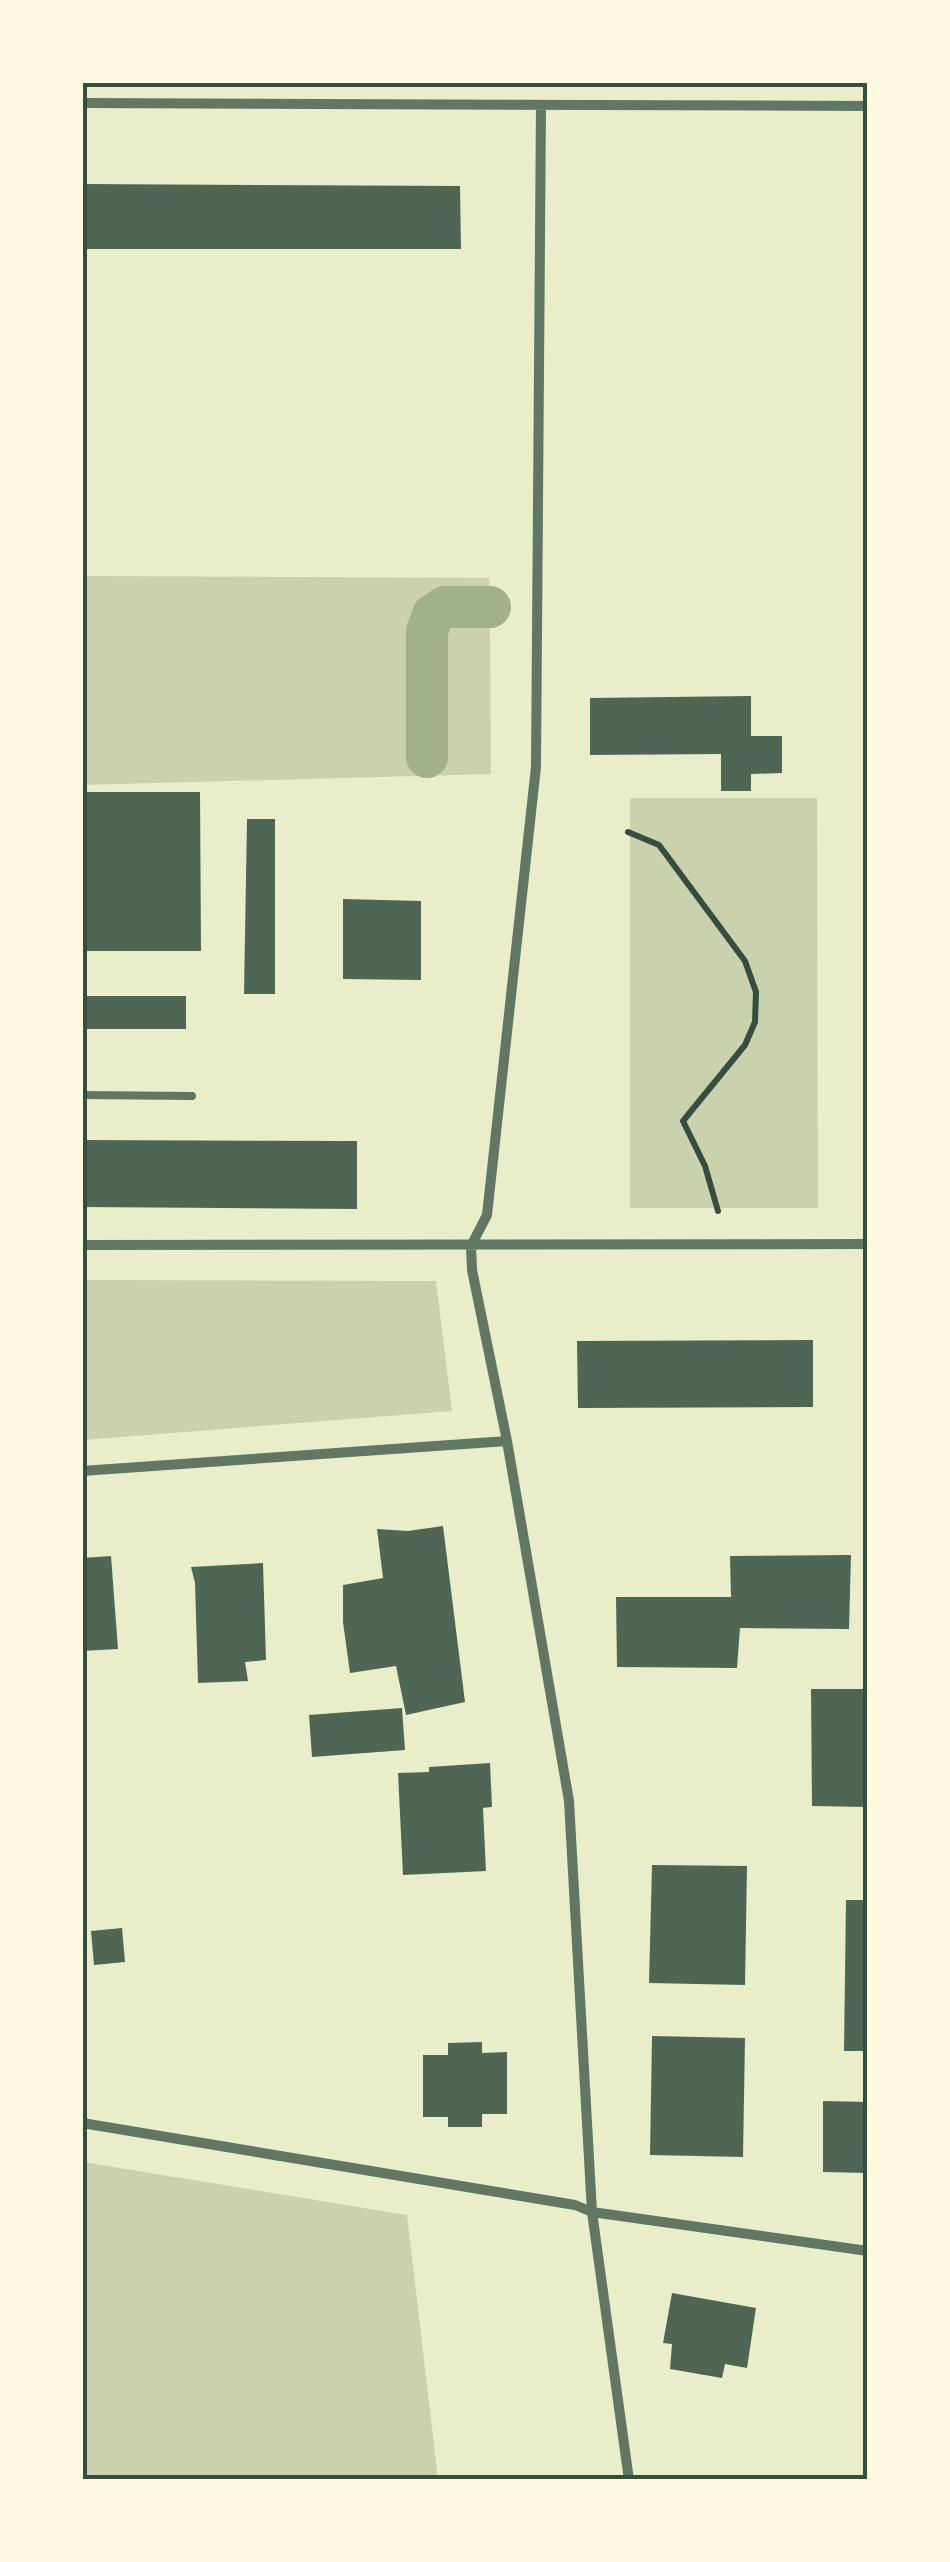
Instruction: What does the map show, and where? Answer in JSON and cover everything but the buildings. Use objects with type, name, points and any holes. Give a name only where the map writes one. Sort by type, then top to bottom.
[{"type":"street","points":[[82,103],[868,106]]},
{"type":"street","points":[[541,105],[536,767],[487,1216],[471,1246],[472,1270],[507,1441],[569,1801],[592,2212],[629,2480]]},
{"type":"street","points":[[82,1245],[868,1244]]},
{"type":"street","points":[[82,1471],[507,1441]]},
{"type":"street","points":[[82,2123],[575,2205],[592,2212],[868,2251]]},
{"type":"lane","points":[[82,1095],[192,1096]]},
{"type":"path","points":[[628,832],[658,845],[745,960],[756,992],[755,1022],[745,1045],[683,1121],[705,1166],[718,1211]]},
{"type":"green space","points":[[82,576],[489,578],[490,594],[448,592],[424,602],[411,630],[408,666],[410,716],[443,715],[440,629],[451,622],[490,620],[491,774],[83,785]]},
{"type":"green space","points":[[630,798],[817,798],[818,1208],[630,1208]]},
{"type":"green space","points":[[83,1280],[436,1281],[452,1411],[83,1440]]},
{"type":"green space","points":[[83,2162],[407,2215],[438,2479],[83,2479]]},
{"type":"waterway","points":[[427,757],[427,631],[433,615],[445,607],[490,607]]}]
